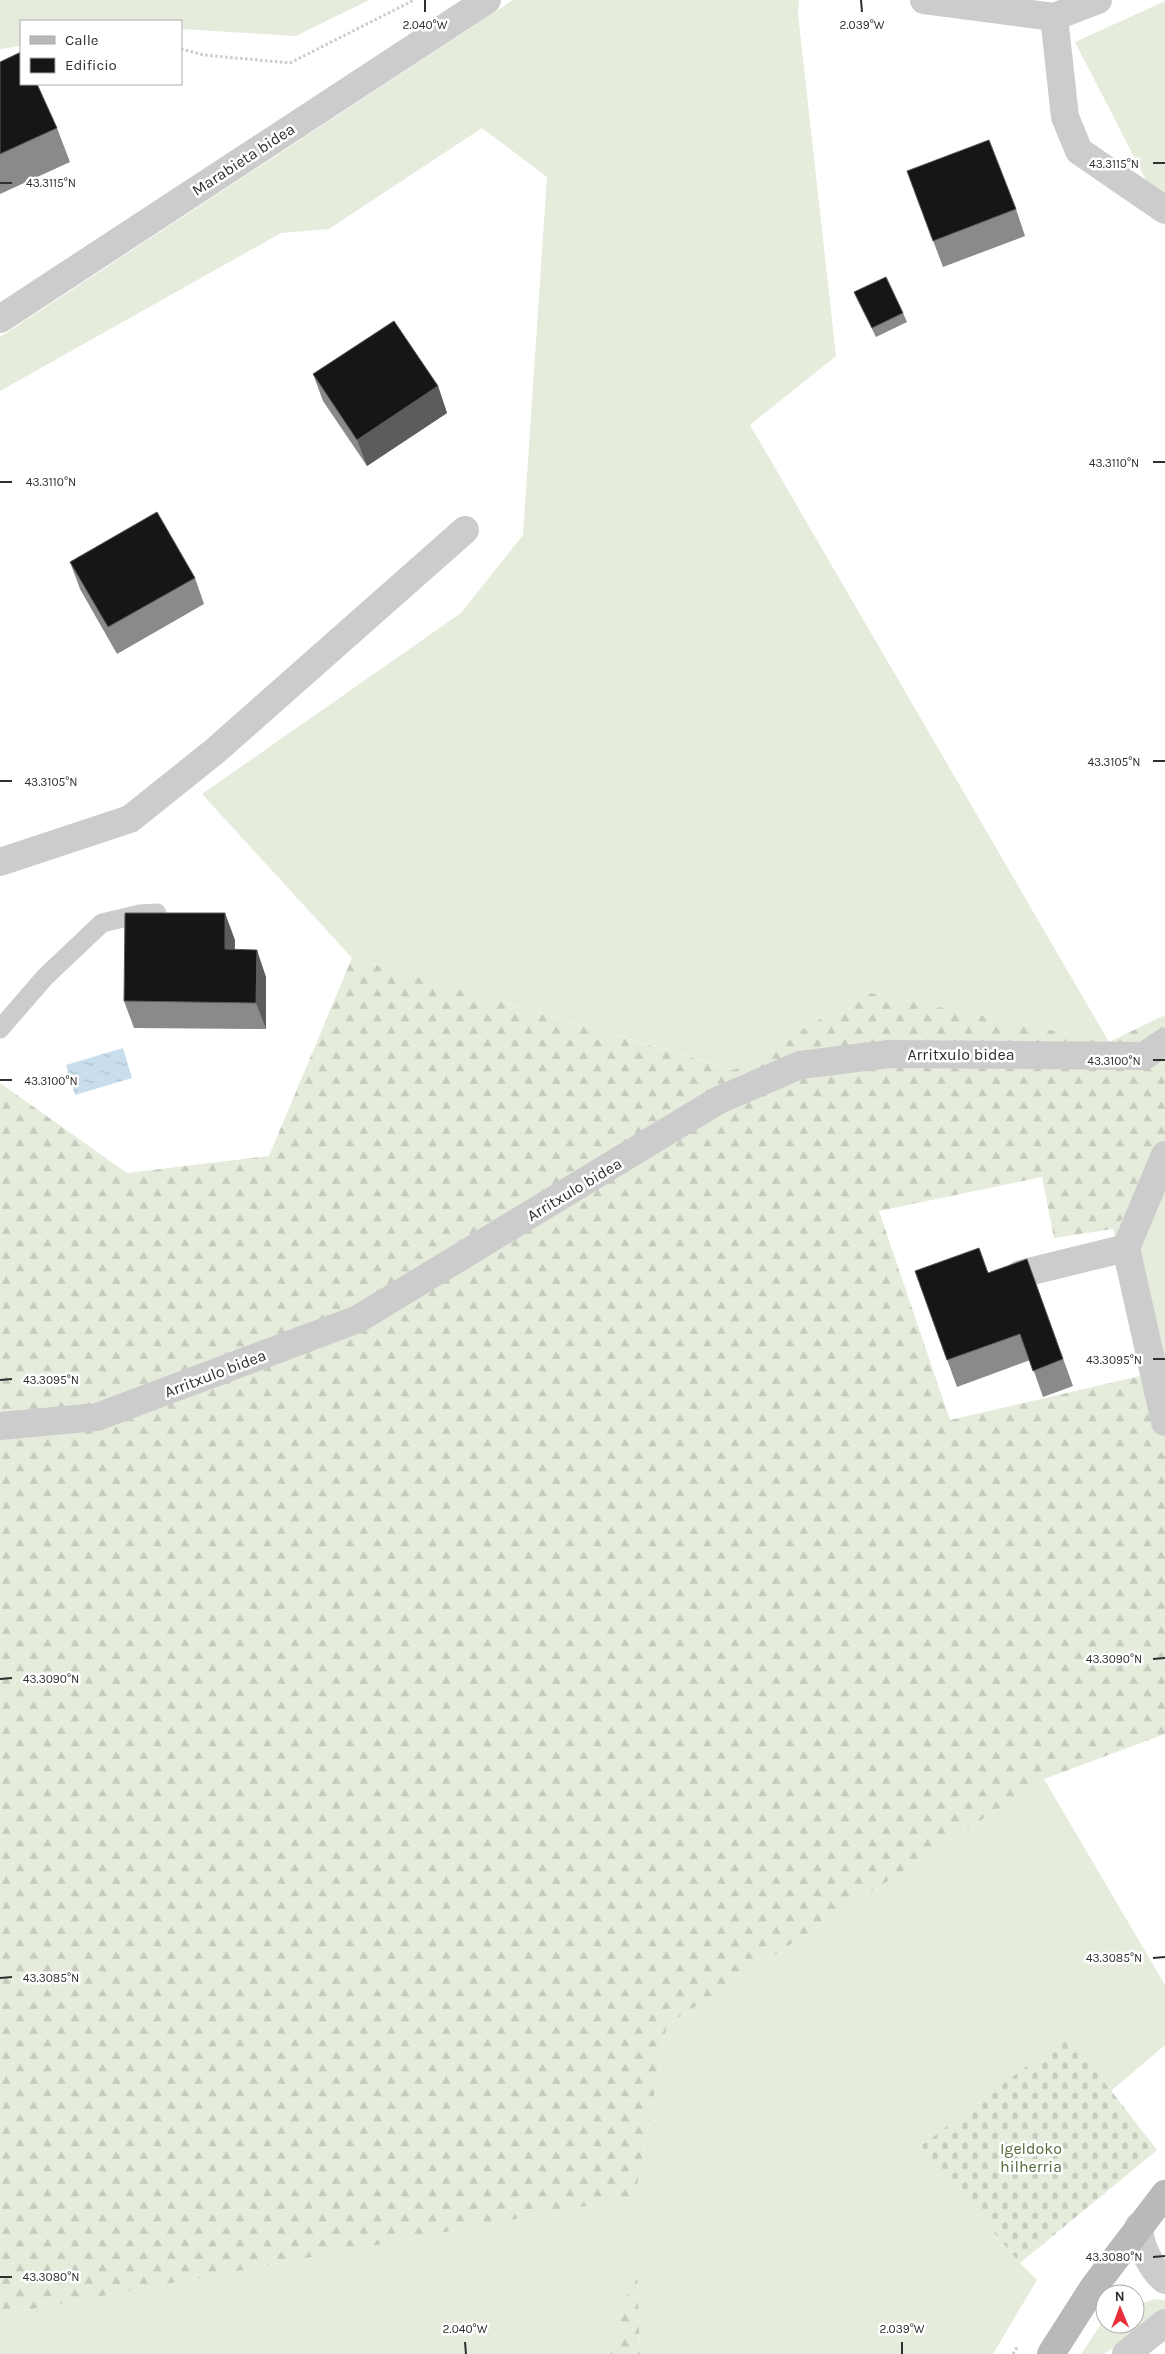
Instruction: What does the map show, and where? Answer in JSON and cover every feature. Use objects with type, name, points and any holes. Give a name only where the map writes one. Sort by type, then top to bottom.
[{"type":"street","name":"Marabieta bidea","points":[[0,319],[487,0]]},
{"type":"street","points":[[924,0],[1054,16],[1098,0]]},
{"type":"street","points":[[1054,16],[1065,117],[1079,151],[1165,210]]},
{"type":"street","points":[[0,862],[130,819],[215,751],[465,530]]},
{"type":"street","name":"Arritxulo bidea","points":[[0,1426],[97,1417],[358,1320],[717,1102],[800,1065],[889,1054],[1144,1056],[1165,1042]]},
{"type":"street","points":[[1165,1154],[1126,1248],[1165,1422]]},
{"type":"street","points":[[1020,1274],[1126,1248]]},
{"type":"street","points":[[1051,2354],[1093,2288],[1165,2194]]},
{"type":"street","points":[[1139,2226],[1139,2235],[1156,2273],[1165,2280]]},
{"type":"street","points":[[1126,2354],[1165,2323]]},
{"type":"lane","points":[[0,1029],[44,977],[102,923],[140,914],[157,913]]},
{"type":"path","points":[[182,49],[204,55],[290,63],[414,0]]},
{"type":"green space","points":[[0,0],[369,0],[296,36],[182,29],[182,20],[20,20],[20,46],[0,49]]},
{"type":"green space","points":[[513,0],[799,0],[798,14],[836,356],[750,425],[1109,1042],[866,992],[735,1070],[352,958],[202,794],[461,613],[523,535],[547,177],[482,128],[329,229],[281,233],[0,391],[0,337]]},
{"type":"green space","points":[[1165,1],[1165,195],[1147,182],[1075,42]]},
{"type":"green space","points":[[352,958],[734,1070],[866,992],[1109,1042],[1165,1015],[1165,1174],[1113,1229],[1054,1238],[1042,1177],[879,1211],[950,1420],[1140,1376],[1165,1405],[1165,1734],[1044,1779],[667,2025],[635,2197],[0,2315],[0,1083],[127,1173],[269,1156]]},
{"type":"green space","points":[[1165,1174],[1165,1405],[1140,1376],[1113,1229]]},
{"type":"green space","points":[[1044,1779],[1165,1985],[1165,2045],[1111,2091],[1068,2035],[1020,2263],[1037,2280],[993,2354],[640,2354],[637,2265],[610,2354],[0,2354],[0,2315],[635,2197],[667,2025]]},
{"type":"green space","name":"Igeldoko hilherria","points":[[1068,2035],[1157,2150],[1020,2263],[921,2146]]},
{"type":"green space","points":[[637,2263],[640,2354],[610,2354]]},
{"type":"green space","points":[[1156,2299],[1165,2300],[1165,2311],[1145,2325],[1145,2302]]},
{"type":"green space","points":[[1095,2333],[1132,2334],[1104,2354],[1081,2354]]},
{"type":"water","points":[[123,1048],[132,1078],[75,1095],[66,1065]]},
{"type":"building","points":[[20,52],[20,85],[37,85],[57,128],[0,154],[0,62]]},
{"type":"building","points":[[989,140],[1016,209],[933,241],[907,171]]},
{"type":"building","points":[[886,277],[903,313],[872,328],[854,292]]},
{"type":"building","points":[[394,321],[438,386],[357,440],[313,374]]},
{"type":"building","points":[[157,512],[195,578],[108,627],[70,562]]},
{"type":"building","points":[[125,913],[225,913],[225,949],[257,950],[256,1003],[124,1001]]},
{"type":"building","points":[[979,1248],[988,1273],[1027,1259],[1063,1359],[1033,1371],[1020,1334],[947,1360],[915,1271]]}]
